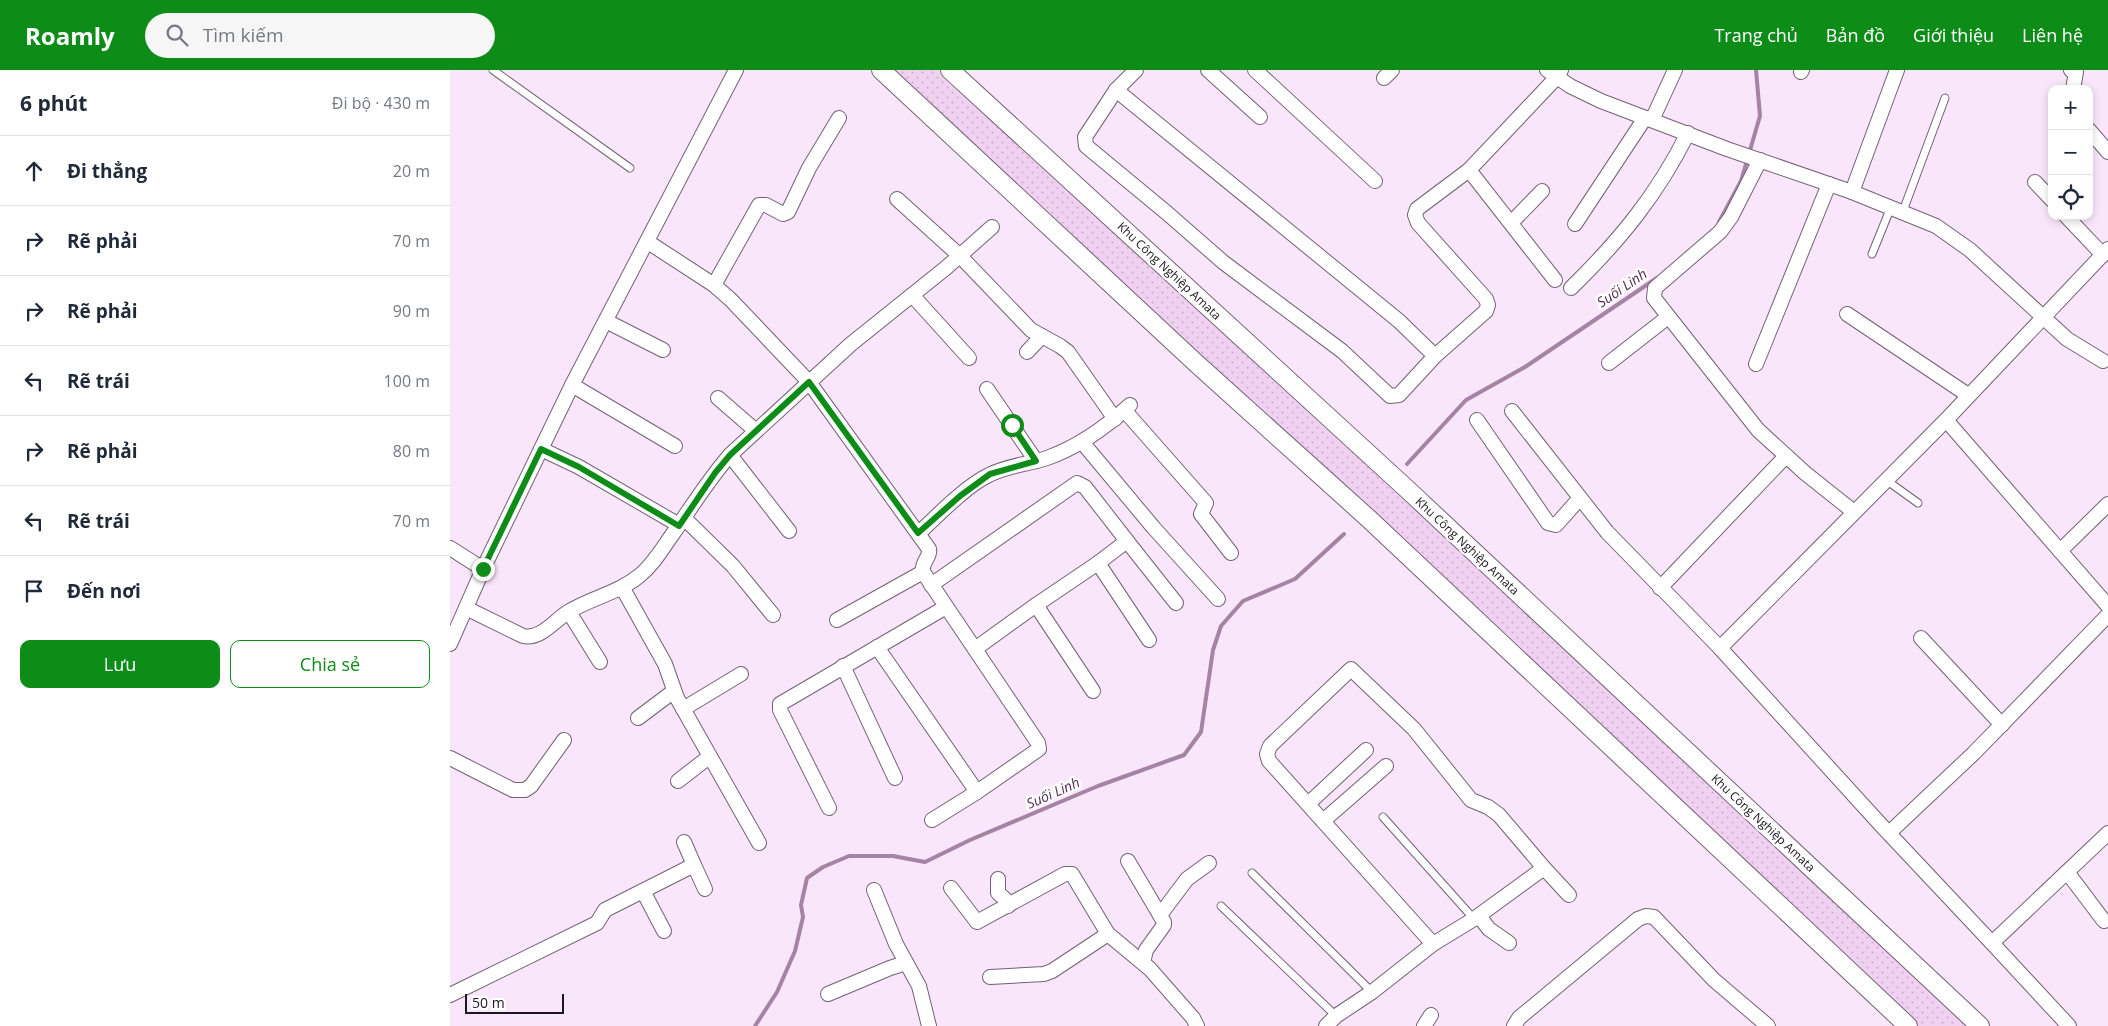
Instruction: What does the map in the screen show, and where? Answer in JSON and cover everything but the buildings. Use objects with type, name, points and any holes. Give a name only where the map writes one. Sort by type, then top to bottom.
[{"type":"street","points":[[450,644],[483,569],[572,385],[736,70]]},
{"type":"street","points":[[881,70],[1197,364],[1369,519],[1908,1026]]},
{"type":"street","name":"Khu Công Nghiệp Amata","points":[[950,70],[1408,490],[1980,1026]]},
{"type":"street","points":[[1136,70],[1116,90],[1085,137],[1086,146],[1223,262],[1342,351],[1390,396],[1399,394],[1435,356],[1486,311],[1488,305],[1486,299],[1418,223],[1415,215],[1416,209],[1469,170],[1555,72],[1601,101],[1727,149],[1897,208],[1936,226],[1970,250],[2067,339],[2104,361]]},
{"type":"street","points":[[1208,70],[1260,117]]},
{"type":"street","points":[[1255,70],[1375,182]]},
{"type":"street","points":[[1575,224],[1649,119],[1675,70]]},
{"type":"street","points":[[1852,192],[1897,70]]},
{"type":"street","points":[[2071,70],[2076,72],[2074,85]]},
{"type":"street","points":[[1116,90],[1400,321],[1435,356]]},
{"type":"street","points":[[714,285],[759,205],[766,205],[783,214],[788,212],[810,168],[839,118]]},
{"type":"street","points":[[1571,288],[1595,264],[1642,210],[1673,162],[1688,133]]},
{"type":"street","points":[[2093,135],[2108,152]]},
{"type":"street","points":[[1760,160],[1731,217],[1720,232],[1655,288],[1654,298],[1758,430],[1786,456],[1854,512]]},
{"type":"street","points":[[1469,170],[1555,280]]},
{"type":"street","points":[[2035,182],[2048,196]]},
{"type":"street","points":[[1756,364],[1829,184]]},
{"type":"street","points":[[1511,224],[1542,191]]},
{"type":"street","points":[[897,199],[960,256],[1031,330],[1068,352],[1206,503],[1201,514],[1231,553]]},
{"type":"street","points":[[1720,648],[1946,420],[2105,252],[2070,220]]},
{"type":"street","points":[[466,608],[523,636],[531,638],[538,636],[569,612],[587,601],[622,587],[645,571],[730,455],[851,344],[910,298],[992,227]]},
{"type":"street","points":[[648,242],[714,285],[731,300],[809,382],[918,533],[930,553],[924,562],[923,572],[1039,746],[1039,749],[977,792],[932,820]]},
{"type":"street","points":[[910,298],[930,327]]},
{"type":"street","points":[[910,298],[969,358]]},
{"type":"street","points":[[1847,314],[1968,395]]},
{"type":"street","points":[[1609,363],[1668,317]]},
{"type":"street","points":[[606,321],[664,350]]},
{"type":"street","points":[[1027,352],[1042,336]]},
{"type":"street","points":[[572,385],[675,446]]},
{"type":"street","points":[[987,389],[1036,461]]},
{"type":"street","points":[[718,398],[756,431]]},
{"type":"street","points":[[1512,410],[1607,532],[1720,648],[2069,1026]]},
{"type":"street","points":[[918,533],[960,496],[990,474],[1062,452],[1082,442],[1123,411]]},
{"type":"street","points":[[1476,420],[1548,523],[1556,525],[1580,498]]},
{"type":"street","points":[[1946,420],[2108,606]]},
{"type":"street","points":[[1082,442],[1153,527],[1218,599]]},
{"type":"street","points":[[541,449],[579,467],[681,522],[733,566],[773,615]]},
{"type":"street","points":[[730,455],[789,531]]},
{"type":"street","points":[[1660,588],[1786,456]]},
{"type":"street","points":[[931,585],[1078,483],[1085,486],[1176,604]]},
{"type":"street","points":[[2060,552],[2108,504]]},
{"type":"street","points":[[975,649],[1127,541]]},
{"type":"street","points":[[450,548],[483,569]]},
{"type":"street","points":[[1098,563],[1149,640]]},
{"type":"street","points":[[837,620],[923,572]]},
{"type":"street","points":[[622,587],[665,664],[674,691],[683,709],[758,843]]},
{"type":"street","points":[[1036,604],[1093,691]]},
{"type":"street","points":[[829,808],[779,707],[786,700],[946,607]]},
{"type":"street","points":[[569,612],[600,662]]},
{"type":"street","points":[[1889,833],[2002,724],[2108,615]]},
{"type":"street","points":[[1921,638],[2002,724]]},
{"type":"street","points":[[877,647],[977,792]]},
{"type":"street","points":[[843,666],[895,778]]},
{"type":"street","points":[[1433,944],[1269,761],[1267,754],[1270,746],[1351,669],[1414,729],[1471,800],[1494,810],[1569,894]]},
{"type":"street","points":[[683,709],[742,674]]},
{"type":"street","points":[[638,718],[674,691]]},
{"type":"street","points":[[450,758],[512,790],[525,790],[531,786],[564,740]]},
{"type":"street","points":[[1308,804],[1366,750]]},
{"type":"street","points":[[678,781],[710,757]]},
{"type":"street","points":[[1323,821],[1386,766]]},
{"type":"street","points":[[1992,943],[2108,833]]},
{"type":"street","points":[[684,842],[704,889]]},
{"type":"street","points":[[1128,861],[1164,925],[1146,950],[1143,962]]},
{"type":"street","points":[[1160,915],[1187,879],[1209,863]]},
{"type":"street","points":[[450,995],[597,923],[605,910],[694,865]]},
{"type":"street","points":[[1331,1021],[1372,992],[1433,944],[1476,917],[1544,868]]},
{"type":"street","points":[[2066,872],[2104,921]]},
{"type":"street","points":[[951,888],[978,922],[1068,873],[1072,874],[1108,934],[1143,962],[1193,1018],[1197,1026]]},
{"type":"street","points":[[998,879],[998,893],[1005,899],[1008,906]]},
{"type":"street","points":[[874,890],[906,963],[919,986],[929,1026]]},
{"type":"street","points":[[643,891],[664,931]]},
{"type":"street","points":[[1514,1026],[1519,1018],[1638,920],[1646,916],[1654,918],[1714,980],[1768,1026]]},
{"type":"street","points":[[1476,917],[1509,943]]},
{"type":"street","points":[[990,977],[1044,974],[1052,971],[1108,934]]},
{"type":"street","points":[[828,994],[906,963]]},
{"type":"lane","points":[[493,70],[630,168]]},
{"type":"lane","points":[[1872,254],[1897,208],[1945,98]]},
{"type":"lane","points":[[1886,480],[1918,502]]},
{"type":"lane","points":[[1383,817],[1476,917]]},
{"type":"lane","points":[[1252,873],[1372,992]]},
{"type":"lane","points":[[1221,906],[1331,1021]]},
{"type":"shaded area","points":[[892,70],[939,70],[1384,480],[1969,1026],[1919,1026],[1524,654]]},
{"type":"waterway","name":"Suối Linh","points":[[1719,222],[1741,181],[1760,116],[1756,70]]},
{"type":"waterway","name":"Suối Linh","points":[[1407,464],[1466,400],[1525,367],[1657,278]]},
{"type":"waterway","name":"Suối Linh","points":[[755,1026],[777,992],[795,951],[803,917],[801,905],[807,878],[823,867],[849,856],[893,856],[925,862],[970,840],[1098,786],[1184,755],[1201,732],[1213,650],[1221,626],[1243,601],[1295,579],[1344,534]]},
{"type":"route","points":[[483,569],[541,449],[579,467],[679,526],[715,473],[730,455],[809,382],[918,533],[960,496],[990,474],[1036,461],[1012,425]]}]
